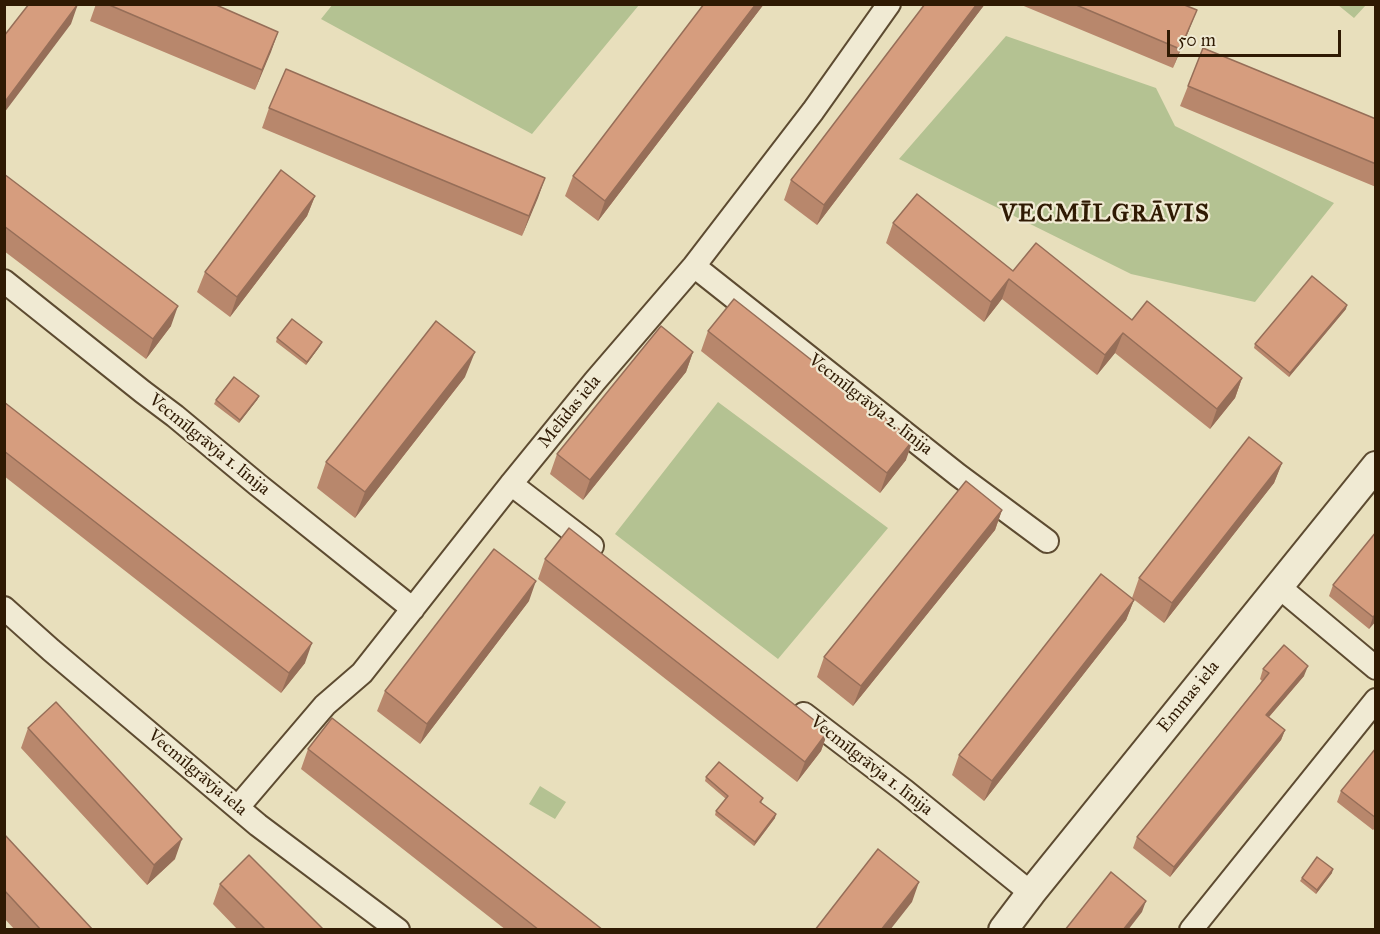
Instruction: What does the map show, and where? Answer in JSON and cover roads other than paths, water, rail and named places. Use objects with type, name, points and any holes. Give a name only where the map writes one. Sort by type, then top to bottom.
[{"type":"street","name":"Melīdas iela","points":[[238,807],[325,705],[362,673],[595,381],[694,266],[813,111],[889,4]]},
{"type":"street","name":"Vecmīlgrāvja 2. līnija","points":[[694,266],[958,475],[1047,541]]},
{"type":"street","name":"Vecmīlgrāvja 1. līnija","points":[[4,281],[413,609]]},
{"type":"street","name":"Emmas iela","points":[[1003,930],[1376,466]]},
{"type":"street","points":[[511,484],[611,562]]},
{"type":"street","points":[[1278,586],[1376,668]]},
{"type":"street","name":"Vecmīlgrāvja iela","points":[[4,608],[258,825],[398,930]]},
{"type":"street","name":"Vecmīlgrāvja 1. līnija","points":[[787,700],[905,791],[1031,893]]},
{"type":"street","points":[[1191,930],[1376,700]]},
{"type":"district","name":"VECMĪLGRĀVIS","points":[[1105,215]]}]
